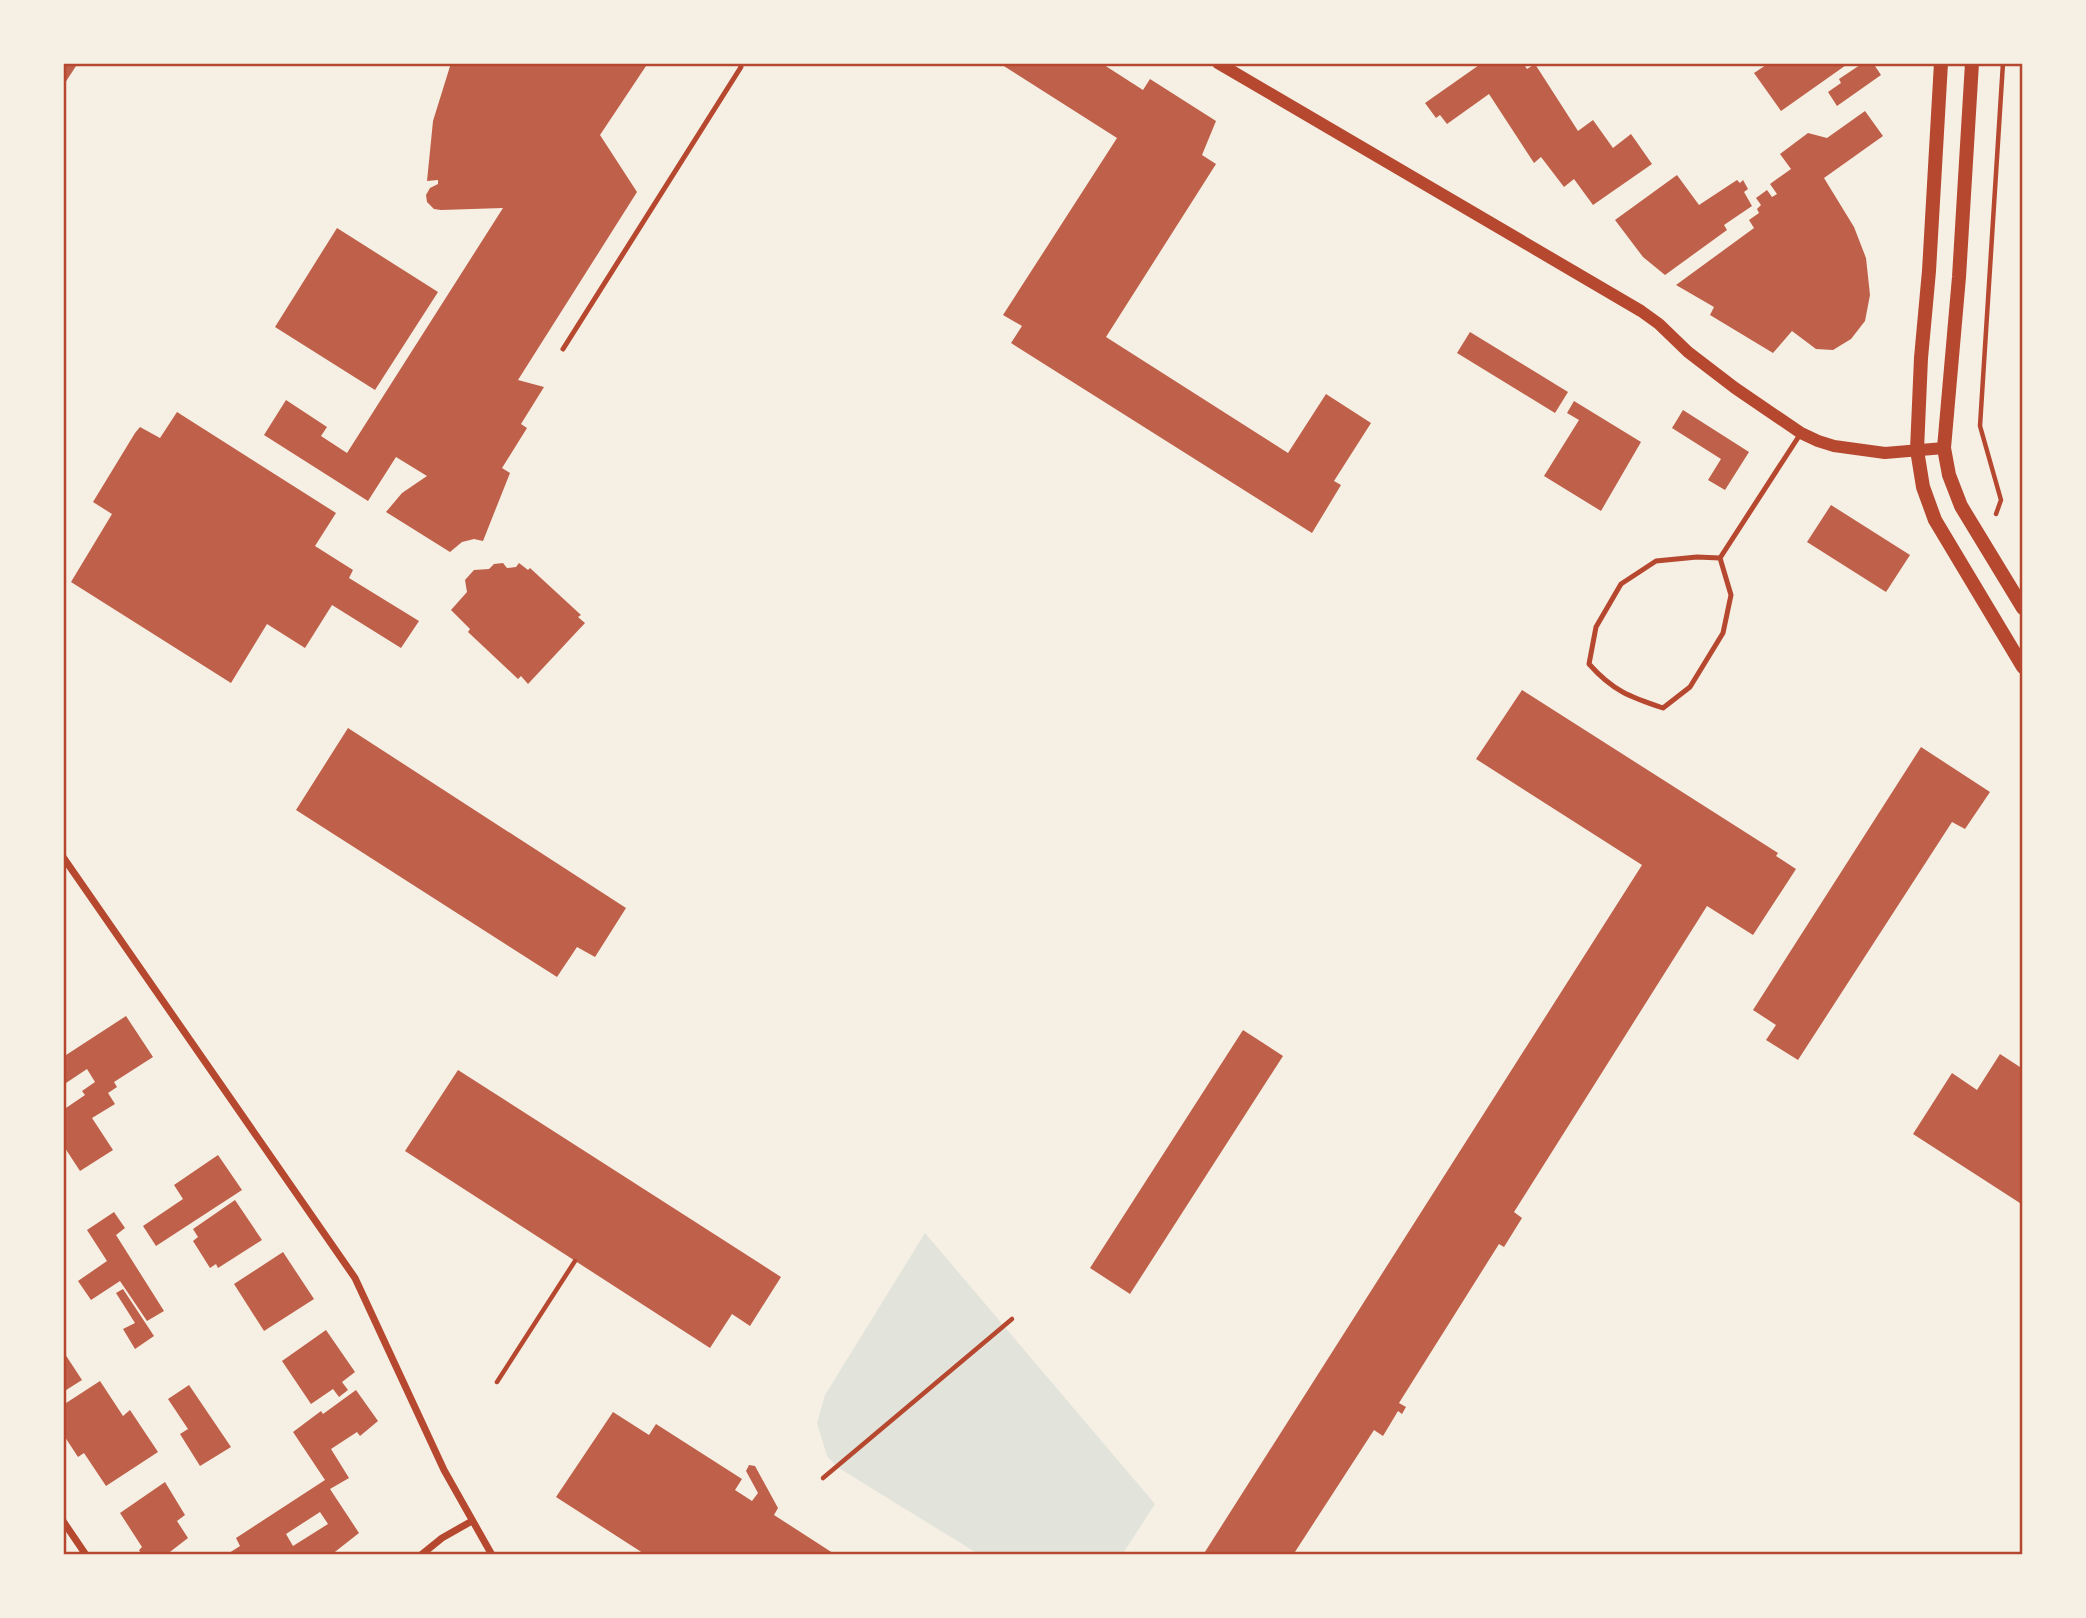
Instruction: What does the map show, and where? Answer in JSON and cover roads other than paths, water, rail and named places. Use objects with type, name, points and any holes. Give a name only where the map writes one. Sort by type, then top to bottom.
[{"type":"main road","points":[[1941,63],[1917,450],[1923,487],[1935,520],[2023,667]]},
{"type":"main road","points":[[1972,63],[1959,277],[1944,448],[1949,475],[1961,506],[2023,608]]},
{"type":"street","points":[[1218,63],[1641,311],[1697,360],[1801,433],[1818,441],[1885,453],[1944,448]]},
{"type":"street","points":[[63,857],[355,1278],[443,1470],[492,1555]]},
{"type":"street","points":[[63,1521],[86,1555]]},
{"type":"street","points":[[421,1555],[442,1538],[472,1521]]},
{"type":"lane","points":[[563,349],[741,67],[740,63]]},
{"type":"lane","points":[[1720,558],[1656,561],[1621,584],[1596,627],[1589,664],[1605,681],[1633,698],[1663,708],[1690,687],[1723,633],[1731,595],[1720,558],[1801,433]]}]
